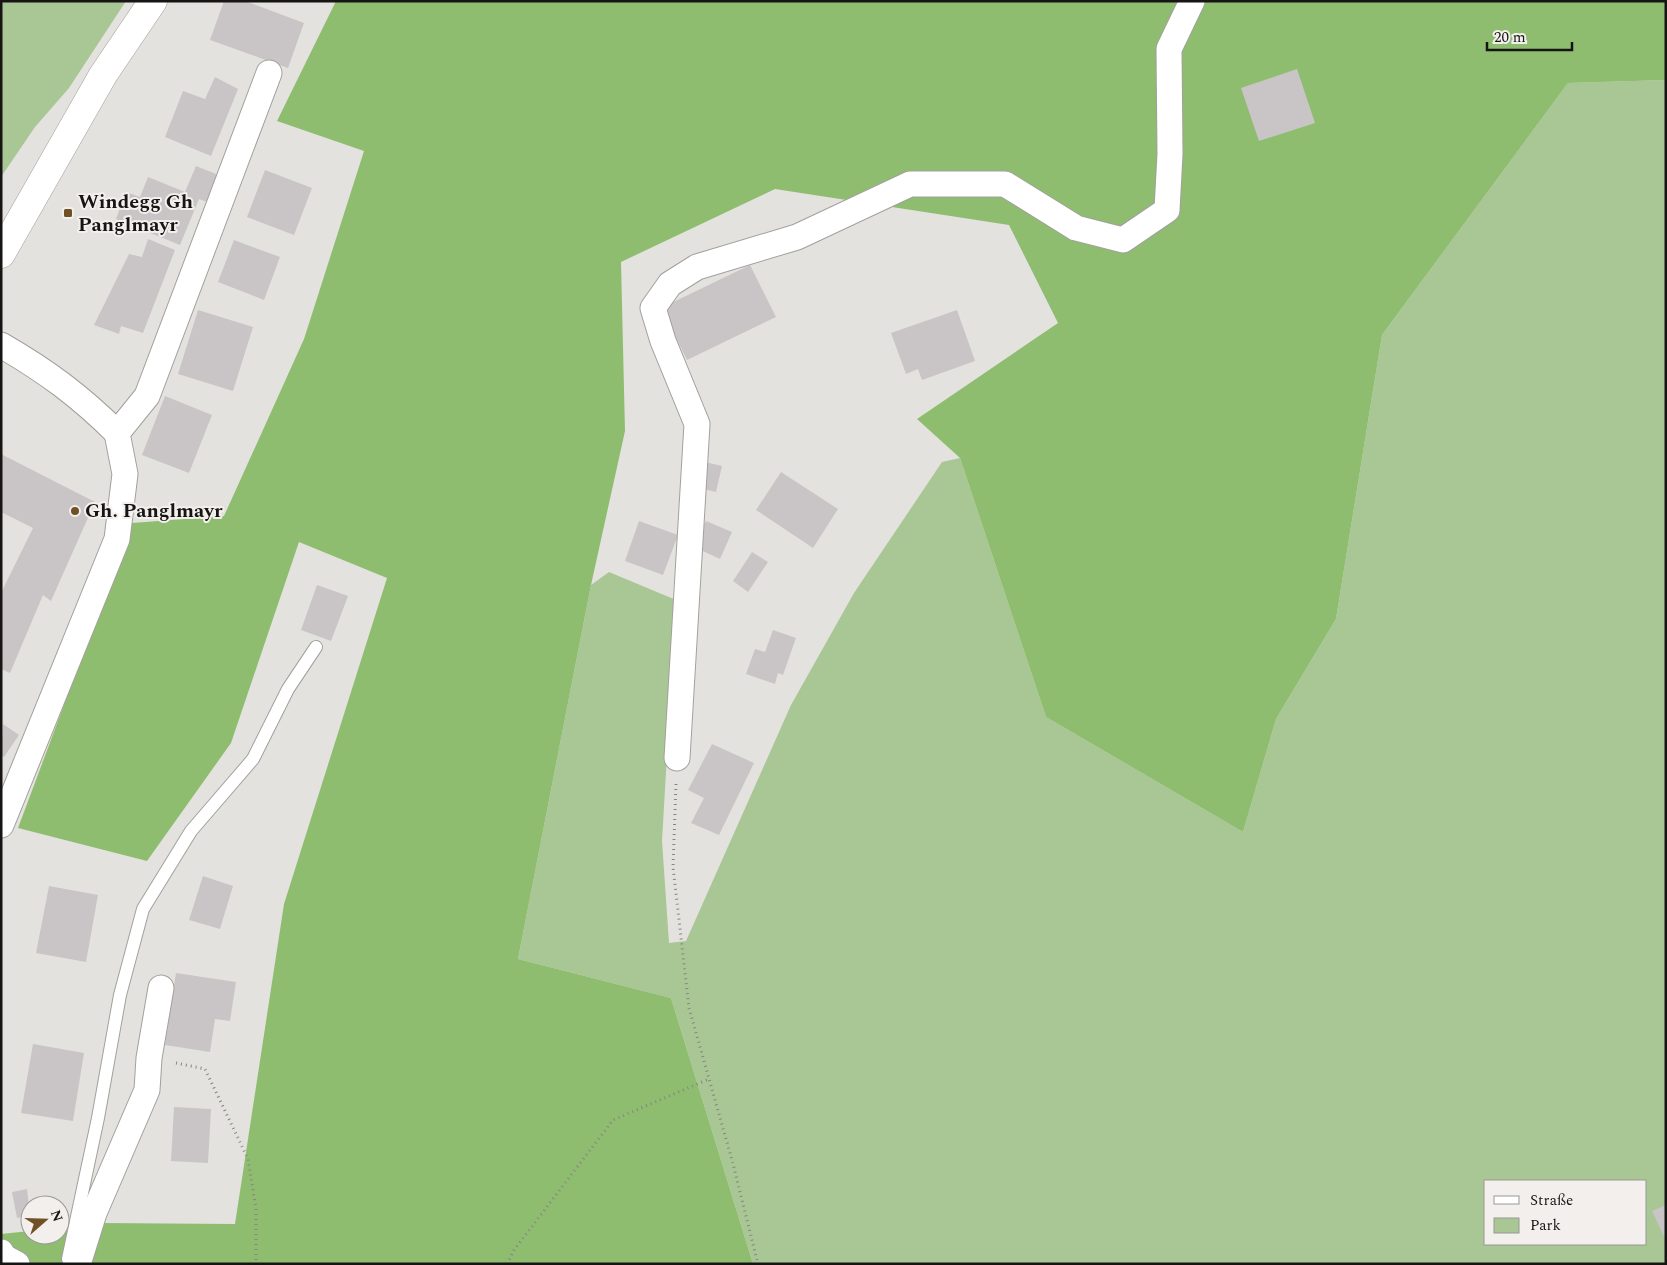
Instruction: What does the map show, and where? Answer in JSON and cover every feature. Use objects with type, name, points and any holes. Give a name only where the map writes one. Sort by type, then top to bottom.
[{"type":"main road","points":[[1,254],[103,75],[153,1]]},
{"type":"street","points":[[677,758],[684,604],[697,424],[663,342],[653,308],[670,284],[697,268],[797,237],[910,184],[1005,184],[1076,228],[1123,240],[1167,210],[1170,154],[1169,50],[1192,1]]},
{"type":"street","points":[[117,433],[147,396],[269,73]]},
{"type":"street","points":[[1,345],[38,366],[68,387],[117,433],[125,474],[117,539],[1,825]]},
{"type":"street","points":[[76,1264],[79,1261],[94,1213],[147,1090],[149,1058],[161,988]]},
{"type":"street","points":[[1,1252],[4,1257],[18,1264]]},
{"type":"lane","points":[[67,1264],[98,1118],[120,995],[143,908],[191,831],[253,759],[288,688],[316,647]]},
{"type":"path","points":[[677,758],[673,867],[690,1008],[758,1264]]},
{"type":"path","points":[[149,1058],[205,1069],[248,1159],[256,1209],[256,1264]]},
{"type":"path","points":[[507,1264],[514,1250],[613,1120],[709,1080]]},
{"type":"green space","points":[[1,1],[126,1],[69,88],[35,127],[1,177]]},
{"type":"green space","points":[[336,1],[1666,1],[1666,80],[1568,83],[1382,335],[1336,619],[1276,719],[1243,832],[1046,717],[960,458],[917,419],[1058,323],[1009,225],[775,189],[621,262],[625,431],[591,585],[518,959],[671,998],[753,1264],[1,1264],[1,1234],[20,1232],[20,1245],[70,1245],[70,1226],[101,1223],[235,1224],[284,904],[387,578],[299,542],[231,743],[147,861],[18,828],[132,523],[224,516],[304,339],[364,151],[277,121]]},
{"type":"green space","points":[[1666,80],[1666,1264],[753,1264],[671,998],[518,959],[591,585],[609,572],[676,600],[662,841],[669,943],[686,941],[791,705],[854,593],[942,462],[960,458],[1046,717],[1243,832],[1276,719],[1336,619],[1382,335],[1568,83]]},
{"type":"building","points":[[224,1],[245,1],[304,23],[288,68],[210,40]]},
{"type":"building","points":[[1297,69],[1315,123],[1259,141],[1241,88]]},
{"type":"building","points":[[215,77],[238,89],[211,156],[165,137],[183,91],[205,99]]},
{"type":"building","points":[[196,166],[221,176],[210,203],[199,199],[180,245],[116,219],[126,192],[140,197],[148,177],[185,192]]},
{"type":"building","points":[[265,170],[312,188],[294,235],[247,217]]},
{"type":"building","points":[[148,239],[175,250],[143,333],[121,326],[119,334],[94,325],[129,254],[142,257]]},
{"type":"building","points":[[234,240],[280,257],[264,300],[218,282]]},
{"type":"building","points":[[750,265],[776,317],[687,360],[661,308]]},
{"type":"building","points":[[198,310],[253,327],[233,391],[178,374]]},
{"type":"building","points":[[957,310],[975,361],[922,380],[918,369],[906,374],[891,333]]},
{"type":"building","points":[[165,396],[212,415],[189,473],[142,455]]},
{"type":"building","points":[[1,454],[95,502],[51,601],[43,595],[10,673],[1,669],[1,593],[33,528],[1,512]]},
{"type":"building","points":[[705,462],[722,466],[716,492],[699,488]]},
{"type":"building","points":[[781,472],[838,509],[813,548],[756,510]]},
{"type":"building","points":[[639,521],[678,535],[663,575],[625,561]]},
{"type":"building","points":[[706,521],[732,532],[720,559],[694,547]]},
{"type":"building","points":[[752,552],[768,562],[748,592],[733,581]]},
{"type":"building","points":[[317,585],[348,596],[331,641],[301,630]]},
{"type":"building","points":[[773,630],[796,638],[783,675],[778,673],[775,684],[746,674],[755,649],[765,652]]},
{"type":"building","points":[[3,724],[19,735],[4,757],[1,755]]},
{"type":"building","points":[[712,744],[754,763],[719,835],[691,823],[704,798],[688,790]]},
{"type":"building","points":[[203,876],[233,886],[220,929],[189,920]]},
{"type":"building","points":[[49,886],[98,895],[86,962],[36,953]]},
{"type":"building","points":[[176,973],[236,982],[230,1021],[215,1019],[210,1052],[165,1045]]},
{"type":"building","points":[[33,1044],[84,1053],[73,1121],[21,1113]]},
{"type":"building","points":[[174,1107],[211,1109],[208,1163],[171,1161]]},
{"type":"building","points":[[27,1189],[28,1195],[20,1195],[20,1217],[17,1218],[12,1192]]},
{"type":"building","points":[[1666,1205],[1666,1241],[1652,1211]]},
{"type":"place","name":"Windegg Gh Panglmayr","points":[[68,213]]},
{"type":"place","name":"Gh. Panglmayr","points":[[75,511]]}]
